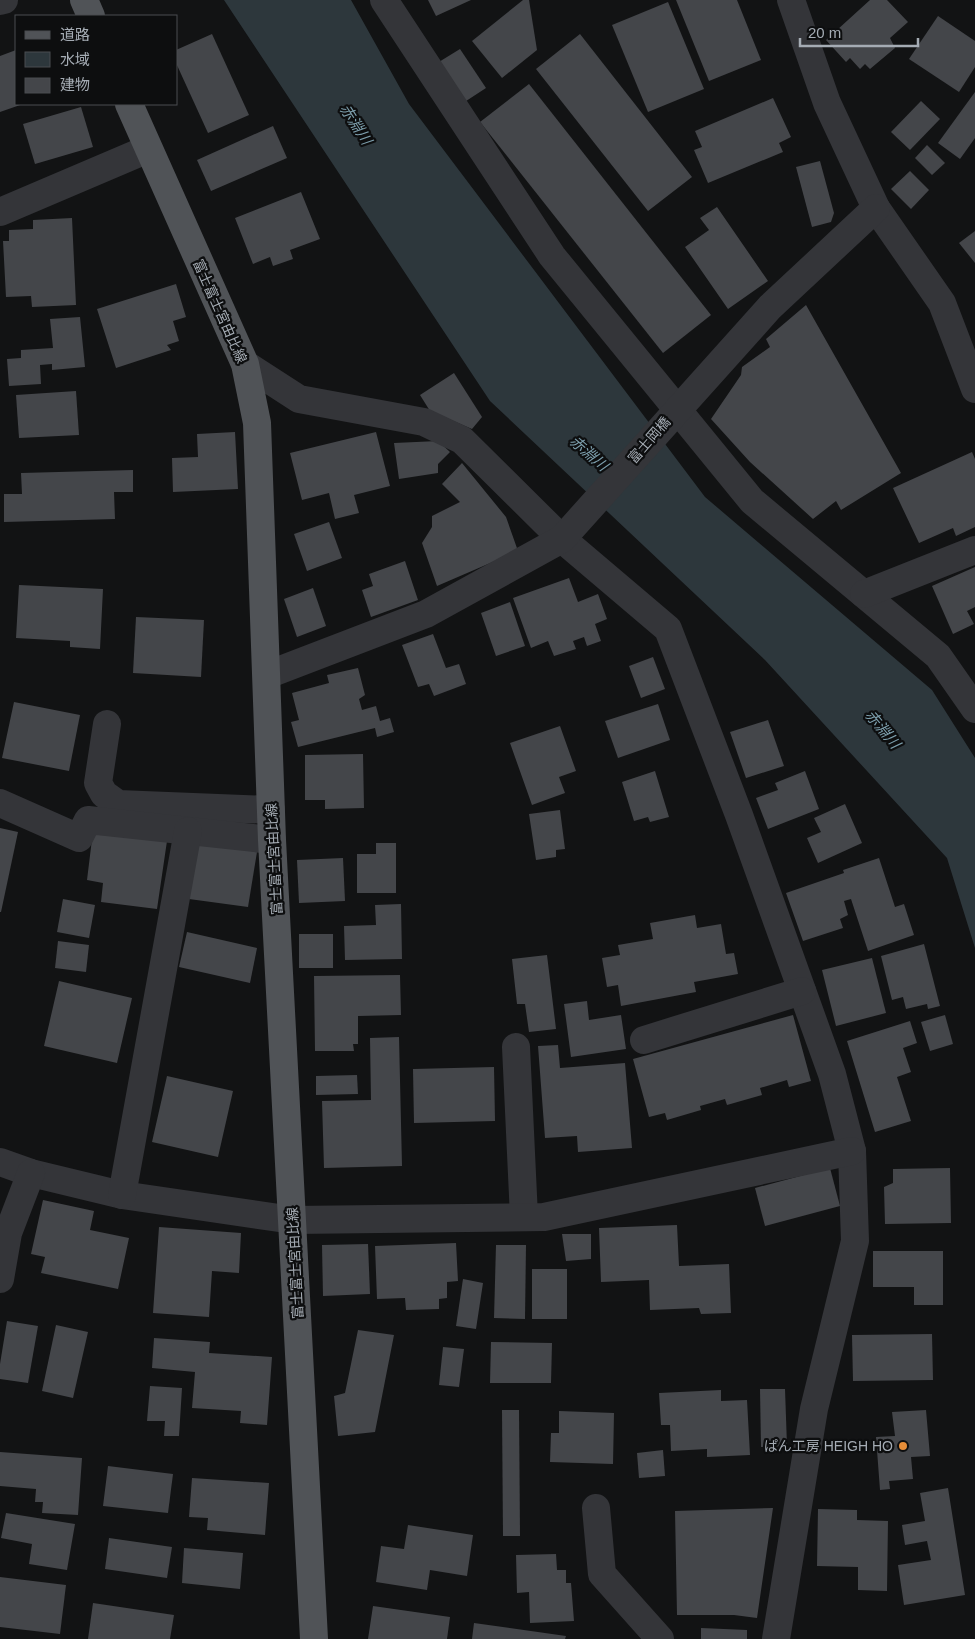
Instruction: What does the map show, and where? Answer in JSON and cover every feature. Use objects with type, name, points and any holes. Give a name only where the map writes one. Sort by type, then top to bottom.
[{"type":"main road","points":[[84,0],[91,15]]},
{"type":"main road","name":"富士富士宮由比線","points":[[129,105],[245,364],[257,423],[272,840],[314,1639]]},
{"type":"street","points":[[0,1],[4,0]]},
{"type":"street","points":[[384,0],[552,256],[752,501],[938,656],[975,710]]},
{"type":"street","points":[[791,0],[827,103],[876,208],[942,303],[975,389]]},
{"type":"street","points":[[0,212],[148,148]]},
{"type":"street","name":"富士岡橋","points":[[267,675],[426,614],[562,539],[770,307],[876,208]]},
{"type":"street","points":[[245,364],[299,399],[424,422],[462,440],[562,539],[668,629],[739,815],[832,1074],[852,1151],[855,1241],[814,1409],[776,1639]]},
{"type":"street","points":[[864,594],[975,550]]},
{"type":"street","points":[[107,724],[98,783],[104,794],[118,804],[271,810]]},
{"type":"street","points":[[0,802],[79,838],[88,820],[272,840]]},
{"type":"street","points":[[122,1195],[188,831]]},
{"type":"street","points":[[644,1040],[802,991]]},
{"type":"street","points":[[516,1047],[524,1217]]},
{"type":"street","points":[[0,1162],[32,1173],[122,1195],[293,1220],[544,1217],[852,1151]]},
{"type":"street","points":[[0,1279],[8,1233],[32,1173]]},
{"type":"street","points":[[596,1508],[602,1574],[660,1639]]},
{"type":"water","name":"赤淵川","points":[[224,0],[351,0],[409,104],[705,497],[932,690],[975,758],[975,948],[947,858],[765,660],[490,401]]},
{"type":"building","points":[[428,0],[471,0],[436,16]]},
{"type":"building","points":[[523,0],[529,0],[537,50],[502,78],[472,41]]},
{"type":"building","points":[[676,0],[737,0],[761,60],[709,81]]},
{"type":"building","points":[[870,0],[887,0],[908,22],[890,38],[895,48],[870,69],[865,64],[860,69],[850,58],[846,62],[826,40]]},
{"type":"building","points":[[668,2],[704,89],[648,112],[612,25]]},
{"type":"building","points":[[938,16],[975,41],[975,67],[959,92],[909,59]]},
{"type":"building","points":[[212,34],[249,115],[208,133],[178,67],[178,49]]},
{"type":"building","points":[[580,34],[692,177],[648,211],[536,69]]},
{"type":"building","points":[[460,49],[486,88],[460,105],[434,65]]},
{"type":"building","points":[[15,50],[15,105],[20,105],[0,112],[0,56]]},
{"type":"building","points":[[529,84],[711,315],[663,353],[480,122]]},
{"type":"building","points":[[975,92],[975,138],[960,159],[938,143]]},
{"type":"building","points":[[773,98],[791,137],[779,143],[783,152],[708,183],[694,150],[702,147],[695,131]]},
{"type":"building","points":[[921,101],[940,119],[910,150],[891,132]]},
{"type":"building","points":[[81,107],[93,147],[35,164],[23,124]]},
{"type":"building","points":[[273,126],[287,158],[211,191],[197,160]]},
{"type":"building","points":[[927,145],[945,163],[932,175],[915,158]]},
{"type":"building","points":[[820,161],[834,213],[831,222],[812,227],[796,167]]},
{"type":"building","points":[[910,171],[929,190],[911,209],[891,189]]},
{"type":"building","points":[[301,192],[320,239],[290,250],[293,259],[273,266],[270,257],[253,264],[235,218]]},
{"type":"building","points":[[717,207],[768,281],[728,309],[685,247],[709,230],[700,218]]},
{"type":"building","points":[[72,218],[76,305],[32,307],[31,296],[6,297],[3,241],[9,241],[9,230],[33,229],[33,220]]},
{"type":"building","points":[[975,231],[975,263],[959,243]]},
{"type":"building","points":[[176,284],[186,317],[173,321],[179,341],[167,345],[171,350],[116,368],[97,309]]},
{"type":"building","points":[[806,305],[901,473],[841,510],[836,501],[813,519],[750,462],[711,419],[741,375],[742,367],[770,347],[766,339]]},
{"type":"building","points":[[80,317],[85,367],[52,370],[52,364],[40,365],[41,384],[9,386],[7,359],[21,358],[21,350],[53,348],[50,319]]},
{"type":"building","points":[[454,373],[482,417],[472,429],[430,411],[420,395]]},
{"type":"building","points":[[76,391],[79,435],[19,438],[16,395]]},
{"type":"building","points":[[235,432],[238,489],[173,492],[172,458],[198,457],[197,434]]},
{"type":"building","points":[[376,432],[390,486],[354,495],[359,513],[335,519],[329,493],[302,500],[290,453]]},
{"type":"building","points":[[438,441],[450,452],[438,464],[438,473],[399,479],[394,443]]},
{"type":"building","points":[[972,452],[975,459],[975,527],[956,536],[953,528],[919,543],[893,488]]},
{"type":"building","points":[[462,463],[506,517],[518,551],[437,586],[422,543],[432,527],[432,516],[460,502],[442,484]]},
{"type":"building","points":[[133,470],[133,492],[114,492],[115,519],[4,522],[4,494],[22,494],[21,473]]},
{"type":"building","points":[[329,522],[342,558],[307,571],[294,534]]},
{"type":"building","points":[[405,561],[418,600],[371,617],[362,590],[373,586],[369,574]]},
{"type":"building","points":[[975,567],[975,607],[967,611],[974,624],[953,634],[932,586]]},
{"type":"building","points":[[569,578],[578,602],[598,594],[607,619],[595,624],[601,641],[587,646],[584,637],[573,641],[576,649],[554,656],[548,641],[531,648],[513,598]]},
{"type":"building","points":[[19,585],[103,589],[100,649],[70,647],[70,641],[16,638]]},
{"type":"building","points":[[313,588],[326,626],[297,637],[284,599]]},
{"type":"building","points":[[510,602],[525,646],[496,656],[481,613]]},
{"type":"building","points":[[136,617],[204,620],[201,677],[133,673]]},
{"type":"building","points":[[433,634],[446,668],[459,664],[466,684],[434,696],[429,684],[418,687],[402,645]]},
{"type":"building","points":[[653,657],[665,689],[641,698],[629,666]]},
{"type":"building","points":[[358,668],[365,695],[359,699],[362,710],[376,706],[380,721],[390,718],[394,732],[377,737],[375,728],[298,747],[291,722],[299,720],[292,693],[329,683],[327,675]]},
{"type":"building","points":[[14,702],[80,715],[69,771],[2,758]]},
{"type":"building","points":[[658,704],[670,740],[618,758],[605,721]]},
{"type":"building","points":[[768,720],[784,766],[746,778],[730,732]]},
{"type":"building","points":[[560,726],[576,771],[559,777],[565,793],[532,805],[510,743]]},
{"type":"building","points":[[363,754],[364,808],[325,809],[325,800],[305,800],[305,755]]},
{"type":"building","points":[[655,771],[669,817],[650,822],[648,817],[634,821],[622,782]]},
{"type":"building","points":[[805,771],[819,809],[768,829],[756,798],[778,790],[775,783]]},
{"type":"building","points":[[845,804],[862,843],[818,863],[807,838],[821,832],[814,818]]},
{"type":"building","points":[[560,810],[565,849],[556,850],[556,857],[536,860],[529,814]]},
{"type":"building","points":[[0,828],[18,832],[1,912],[0,912]]},
{"type":"building","points":[[93,831],[167,841],[157,909],[101,902],[103,883],[87,880]]},
{"type":"building","points":[[197,843],[257,852],[248,907],[189,899]]},
{"type":"building","points":[[376,843],[396,843],[396,893],[357,893],[357,854],[376,854]]},
{"type":"building","points":[[343,858],[345,901],[299,903],[297,860]]},
{"type":"building","points":[[879,858],[895,907],[904,904],[914,935],[868,951],[851,899],[844,901],[848,915],[840,919],[843,928],[803,941],[786,893],[844,873],[843,870]]},
{"type":"building","points":[[63,899],[95,905],[89,938],[57,932]]},
{"type":"building","points":[[401,904],[402,959],[345,960],[344,926],[376,925],[375,905]]},
{"type":"building","points":[[695,915],[697,928],[721,924],[726,954],[734,953],[738,974],[694,982],[696,992],[621,1006],[618,985],[607,987],[602,958],[620,955],[618,945],[653,939],[650,923]]},
{"type":"building","points":[[187,932],[257,948],[250,983],[179,967]]},
{"type":"building","points":[[299,934],[333,934],[333,968],[299,968]]},
{"type":"building","points":[[58,941],[89,945],[86,972],[55,968]]},
{"type":"building","points":[[924,944],[940,1006],[928,1009],[927,1004],[906,1009],[903,997],[892,1000],[881,956]]},
{"type":"building","points":[[547,955],[556,1029],[529,1032],[525,1004],[517,1004],[512,959]]},
{"type":"building","points":[[872,958],[886,1013],[836,1026],[822,970]]},
{"type":"building","points":[[400,975],[401,1015],[358,1016],[358,1044],[353,1044],[354,1051],[315,1051],[314,976]]},
{"type":"building","points":[[59,981],[132,998],[117,1063],[44,1046]]},
{"type":"building","points":[[587,1001],[589,1020],[621,1015],[626,1049],[571,1057],[564,1004]]},
{"type":"building","points":[[793,1015],[811,1081],[789,1087],[787,1080],[760,1088],[762,1095],[727,1105],[725,1099],[700,1106],[701,1110],[667,1120],[665,1113],[649,1117],[633,1059]]},
{"type":"building","points":[[945,1015],[953,1044],[930,1051],[921,1022]]},
{"type":"building","points":[[910,1021],[917,1043],[903,1048],[911,1072],[897,1077],[911,1121],[875,1132],[847,1041]]},
{"type":"building","points":[[399,1037],[402,1166],[324,1168],[322,1101],[371,1100],[370,1038]]},
{"type":"building","points":[[558,1045],[560,1068],[625,1063],[632,1148],[578,1152],[577,1136],[545,1138],[538,1046]]},
{"type":"building","points":[[494,1067],[495,1121],[414,1123],[413,1069]]},
{"type":"building","points":[[357,1075],[358,1094],[316,1095],[316,1076]]},
{"type":"building","points":[[167,1076],[233,1091],[218,1157],[152,1142]]},
{"type":"building","points":[[830,1168],[840,1206],[765,1226],[755,1188]]},
{"type":"building","points":[[950,1168],[951,1223],[885,1224],[884,1187],[893,1183],[893,1169]]},
{"type":"building","points":[[43,1200],[94,1211],[90,1230],[129,1238],[118,1289],[41,1273],[45,1257],[31,1254]]},
{"type":"building","points":[[677,1225],[679,1266],[729,1264],[731,1313],[701,1314],[699,1308],[650,1310],[649,1280],[601,1282],[599,1228]]},
{"type":"building","points":[[159,1227],[241,1233],[239,1273],[212,1271],[209,1317],[153,1313]]},
{"type":"building","points":[[562,1234],[591,1234],[591,1259],[566,1261]]},
{"type":"building","points":[[456,1243],[458,1281],[447,1282],[447,1298],[439,1299],[439,1309],[406,1310],[405,1298],[377,1299],[375,1246]]},
{"type":"building","points":[[368,1244],[370,1294],[323,1296],[322,1245]]},
{"type":"building","points":[[496,1245],[526,1245],[525,1319],[494,1318]]},
{"type":"building","points":[[873,1251],[943,1251],[943,1305],[914,1305],[914,1287],[873,1287]]},
{"type":"building","points":[[532,1269],[567,1269],[567,1319],[532,1319]]},
{"type":"building","points":[[463,1279],[483,1283],[476,1329],[456,1326]]},
{"type":"building","points":[[7,1321],[38,1326],[28,1383],[0,1379],[0,1364]]},
{"type":"building","points":[[56,1325],[88,1332],[73,1398],[42,1391]]},
{"type":"building","points":[[358,1330],[394,1335],[375,1432],[338,1436],[334,1396],[345,1393]]},
{"type":"building","points":[[932,1334],[933,1380],[853,1381],[852,1335]]},
{"type":"building","points":[[154,1338],[210,1342],[209,1353],[272,1357],[267,1425],[240,1423],[241,1411],[192,1408],[195,1372],[152,1368]]},
{"type":"building","points":[[491,1342],[552,1343],[551,1383],[490,1383]]},
{"type":"building","points":[[443,1347],[464,1349],[459,1387],[439,1385]]},
{"type":"building","points":[[150,1386],[182,1388],[179,1436],[164,1436],[165,1421],[147,1421]]},
{"type":"building","points":[[760,1389],[785,1389],[787,1446],[761,1447]]},
{"type":"building","points":[[721,1390],[721,1401],[747,1400],[750,1455],[707,1457],[707,1449],[671,1451],[670,1425],[661,1425],[659,1393]]},
{"type":"building","points":[[502,1410],[519,1410],[520,1536],[503,1536]]},
{"type":"building","name":"ぱん工房 HEIGH HO","points":[[926,1410],[930,1456],[911,1457],[913,1479],[889,1481],[890,1489],[880,1490],[876,1437],[895,1436],[892,1412]]},
{"type":"building","points":[[559,1411],[614,1413],[613,1464],[550,1462],[551,1433],[559,1433]]},
{"type":"building","points":[[663,1450],[665,1476],[639,1478],[637,1453]]},
{"type":"building","points":[[0,1452],[82,1458],[78,1515],[42,1513],[43,1502],[35,1502],[36,1489],[0,1486]]},
{"type":"building","points":[[108,1466],[173,1474],[168,1513],[103,1506]]},
{"type":"building","points":[[192,1478],[269,1483],[265,1535],[207,1530],[208,1518],[189,1517]]},
{"type":"building","points":[[948,1488],[965,1595],[904,1605],[898,1565],[931,1560],[927,1541],[905,1545],[902,1525],[925,1521],[920,1493]]},
{"type":"building","points":[[773,1508],[757,1618],[734,1615],[677,1615],[675,1511]]},
{"type":"building","points":[[818,1509],[857,1510],[857,1520],[888,1521],[887,1591],[858,1590],[858,1567],[817,1566]]},
{"type":"building","points":[[6,1513],[75,1524],[67,1570],[29,1564],[32,1544],[1,1538]]},
{"type":"building","points":[[408,1525],[473,1535],[467,1576],[430,1570],[427,1590],[376,1582],[381,1546],[404,1549]]},
{"type":"building","points":[[109,1538],[172,1547],[167,1578],[105,1569]]},
{"type":"building","points":[[184,1548],[243,1553],[240,1589],[182,1583]]},
{"type":"building","points":[[556,1554],[557,1570],[566,1570],[566,1583],[571,1583],[574,1621],[530,1623],[529,1592],[517,1593],[516,1555]]},
{"type":"building","points":[[0,1577],[66,1585],[60,1634],[0,1627]]},
{"type":"building","points":[[93,1603],[174,1615],[170,1639],[88,1639]]},
{"type":"building","points":[[373,1606],[450,1617],[447,1639],[368,1639]]},
{"type":"building","points":[[474,1623],[566,1636],[565,1639],[472,1639]]},
{"type":"building","points":[[701,1628],[747,1630],[747,1639],[701,1639]]},
{"type":"place","name":"ぱん工房 HEIGH HO","points":[[903,1446]]}]
